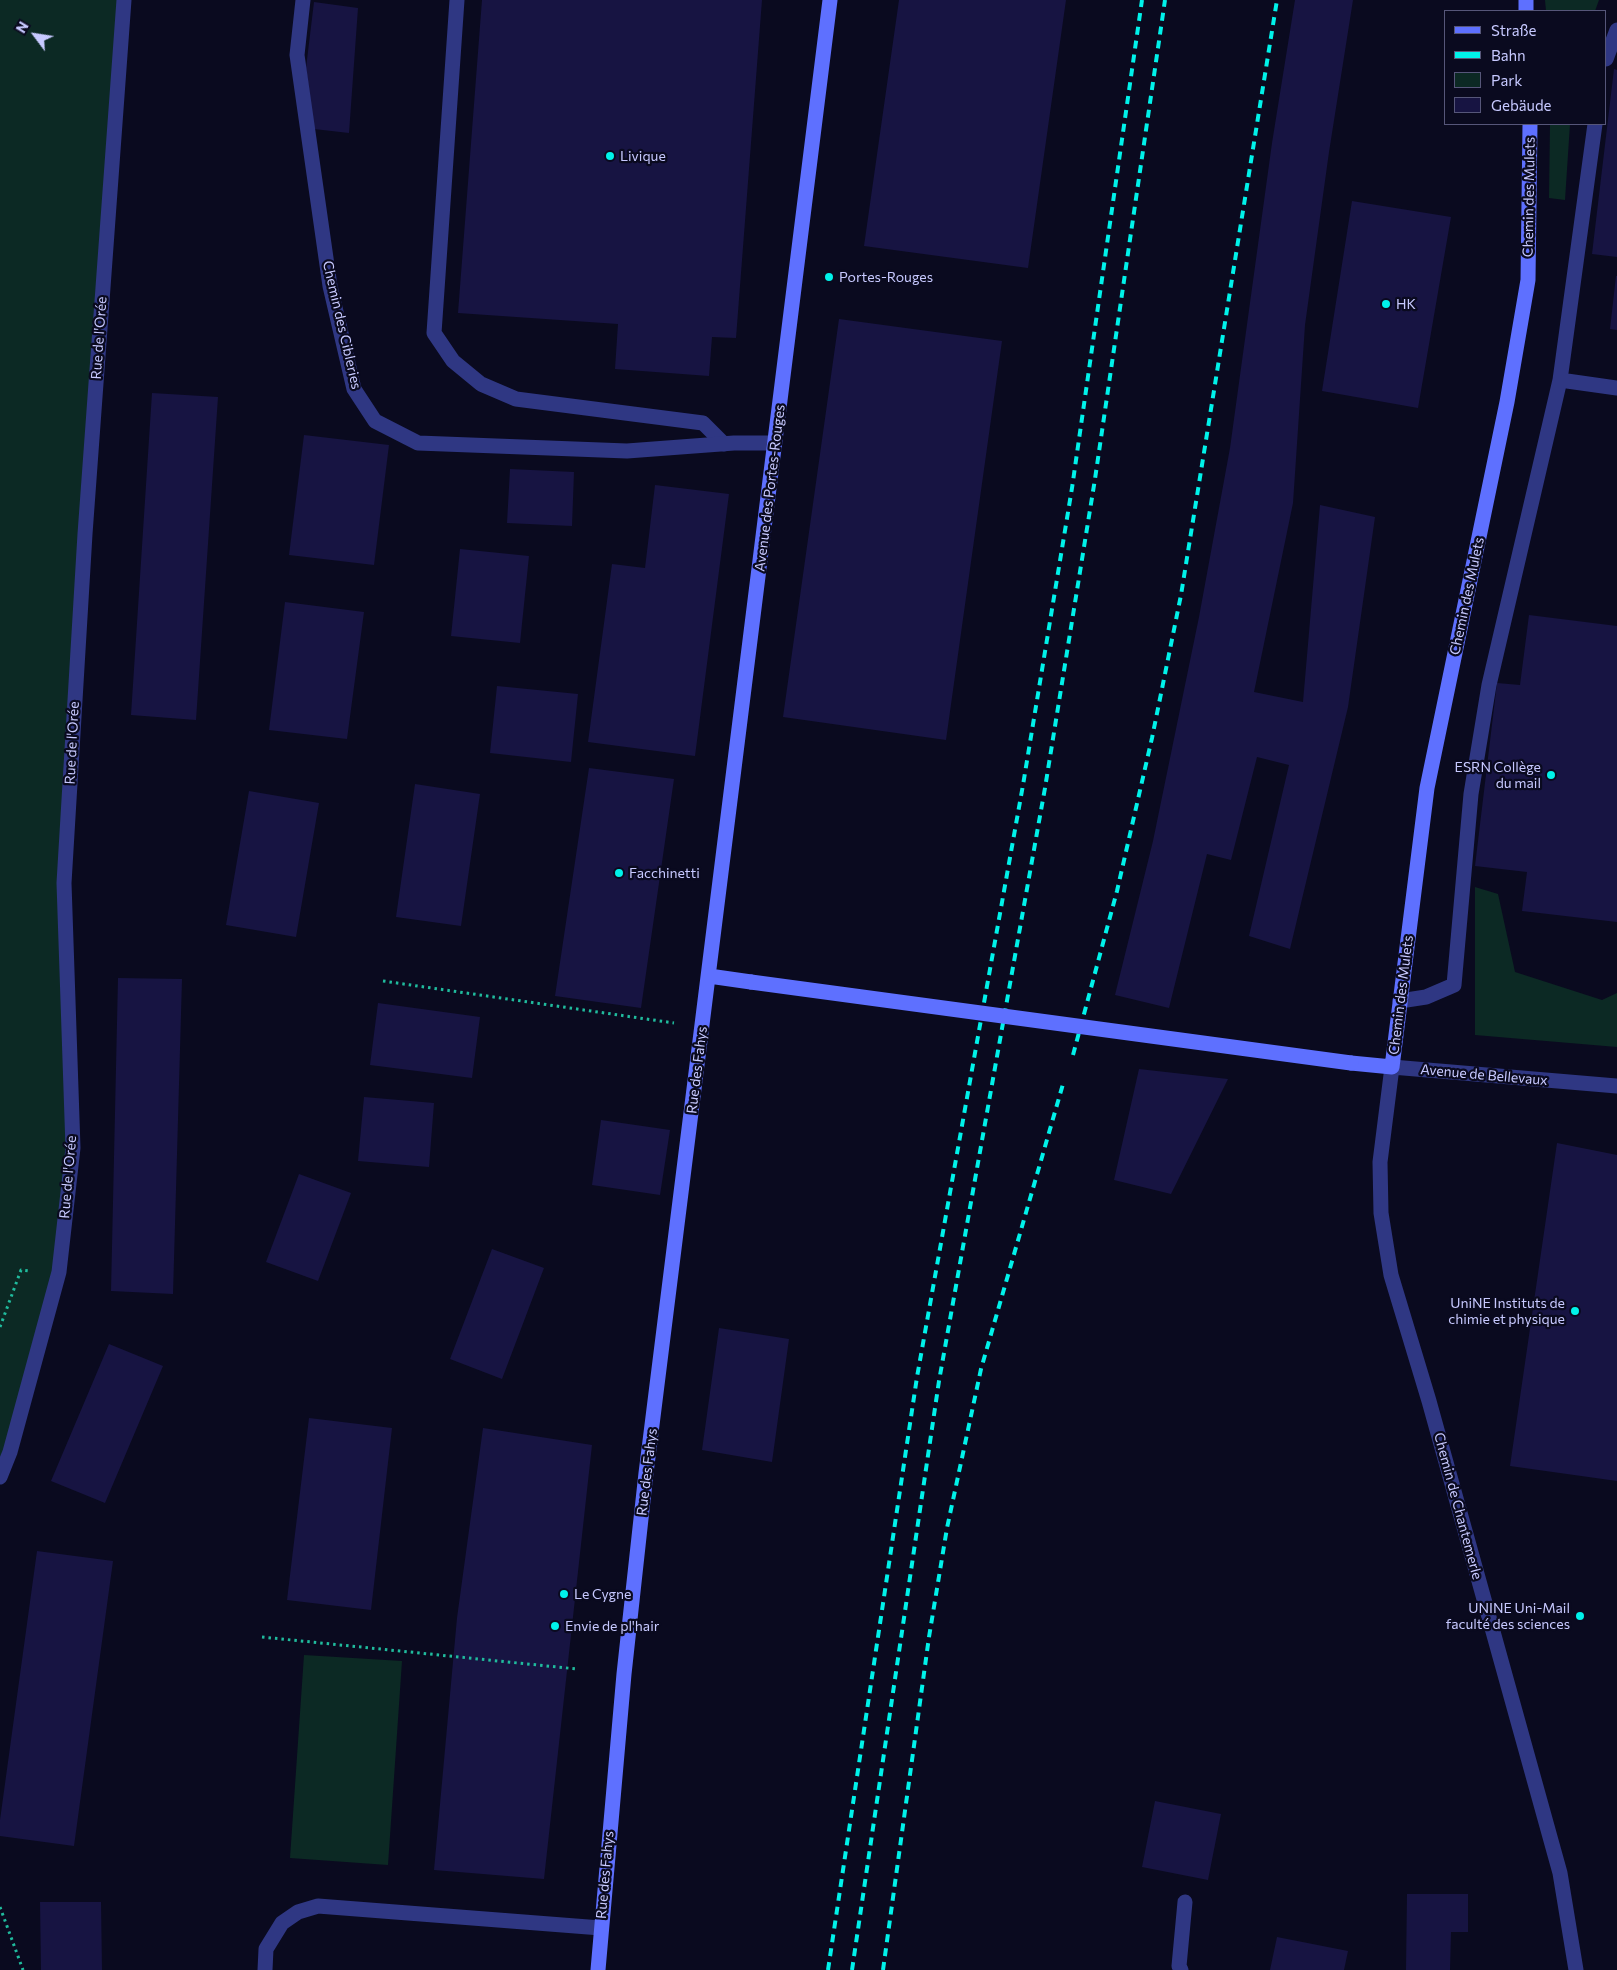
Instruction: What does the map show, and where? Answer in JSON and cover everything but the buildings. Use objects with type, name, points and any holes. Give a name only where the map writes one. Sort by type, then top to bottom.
[{"type":"main road","name":"Avenue des Portes-Rouges","points":[[709,976],[830,0]]},
{"type":"main road","name":"Chemin des Mulets","points":[[1392,1067],[1428,788],[1505,412],[1528,280],[1530,125]]},
{"type":"main road","name":"Avenue de Bellevaux","points":[[709,976],[1392,1067]]},
{"type":"main road","name":"Rue des Fahys","points":[[598,1970],[624,1674],[645,1482],[709,976]]},
{"type":"street","name":"Rue de l'Orée","points":[[0,1477],[10,1452],[59,1272],[73,1148],[64,873],[85,534],[124,0]]},
{"type":"street","name":"Chemin des Cibleries","points":[[303,0],[297,55],[330,286],[354,389],[375,421],[418,443],[627,451],[724,444],[775,443]]},
{"type":"street","points":[[456,0],[434,333],[453,361],[481,384],[516,399],[703,423],[724,444]]},
{"type":"street","points":[[1607,56],[1617,30]]},
{"type":"street","points":[[1400,1001],[1426,997],[1454,985],[1471,794],[1489,685],[1560,380],[1595,125]]},
{"type":"street","points":[[1560,380],[1617,388]]},
{"type":"street","name":"Avenue de Bellevaux","points":[[1392,1067],[1617,1086]]},
{"type":"street","name":"Chemin de Chantemerle","points":[[1392,1067],[1380,1162],[1381,1213],[1391,1275],[1430,1401],[1560,1873],[1576,1970]]},
{"type":"street","points":[[1181,1970],[1179,1966],[1185,1902]]},
{"type":"street","points":[[265,1970],[266,1949],[282,1924],[298,1912],[318,1906],[601,1928]]},
{"type":"path","points":[[382,981],[674,1023]]},
{"type":"path","points":[[0,1327],[21,1270],[59,1272]]},
{"type":"path","points":[[262,1636],[577,1669]]},
{"type":"path","points":[[0,1907],[23,1970]]},
{"type":"green space","points":[[0,0],[124,0],[64,883],[73,1148],[59,1272],[0,1477]]},
{"type":"green space","points":[[1545,0],[1599,0],[1595,10],[1546,10]]},
{"type":"green space","points":[[1550,125],[1570,125],[1565,200],[1549,198]]},
{"type":"green space","points":[[1475,887],[1498,894],[1515,972],[1602,1000],[1617,993],[1617,1047],[1475,1035]]},
{"type":"green space","points":[[304,1655],[402,1661],[388,1865],[290,1858]]},
{"type":"railway","points":[[828,1970],[917,1377],[1023,785],[1072,488],[1142,0]]},
{"type":"railway","points":[[852,1970],[939,1381],[1045,788],[1095,479],[1165,0]]},
{"type":"railway","points":[[1073,1055],[1117,891],[1152,738],[1181,595],[1277,0]]},
{"type":"railway","points":[[883,1970],[929,1637],[947,1528],[981,1369],[1063,1084]]},
{"type":"place","name":"Livique","points":[[610,156]]},
{"type":"place","name":"Portes-Rouges","points":[[829,277]]},
{"type":"place","name":"HK","points":[[1386,304]]},
{"type":"place","name":"ESRN Collège du mail","points":[[1551,775]]},
{"type":"place","name":"Facchinetti","points":[[619,873]]},
{"type":"place","name":"UniNE Instituts de chimie et physique","points":[[1575,1311]]},
{"type":"place","name":"Le Cygne","points":[[564,1594]]},
{"type":"place","name":"UNINE Uni-Mail faculté des sciences","points":[[1580,1616]]},
{"type":"place","name":"Envie de pl'hair","points":[[555,1626]]}]
